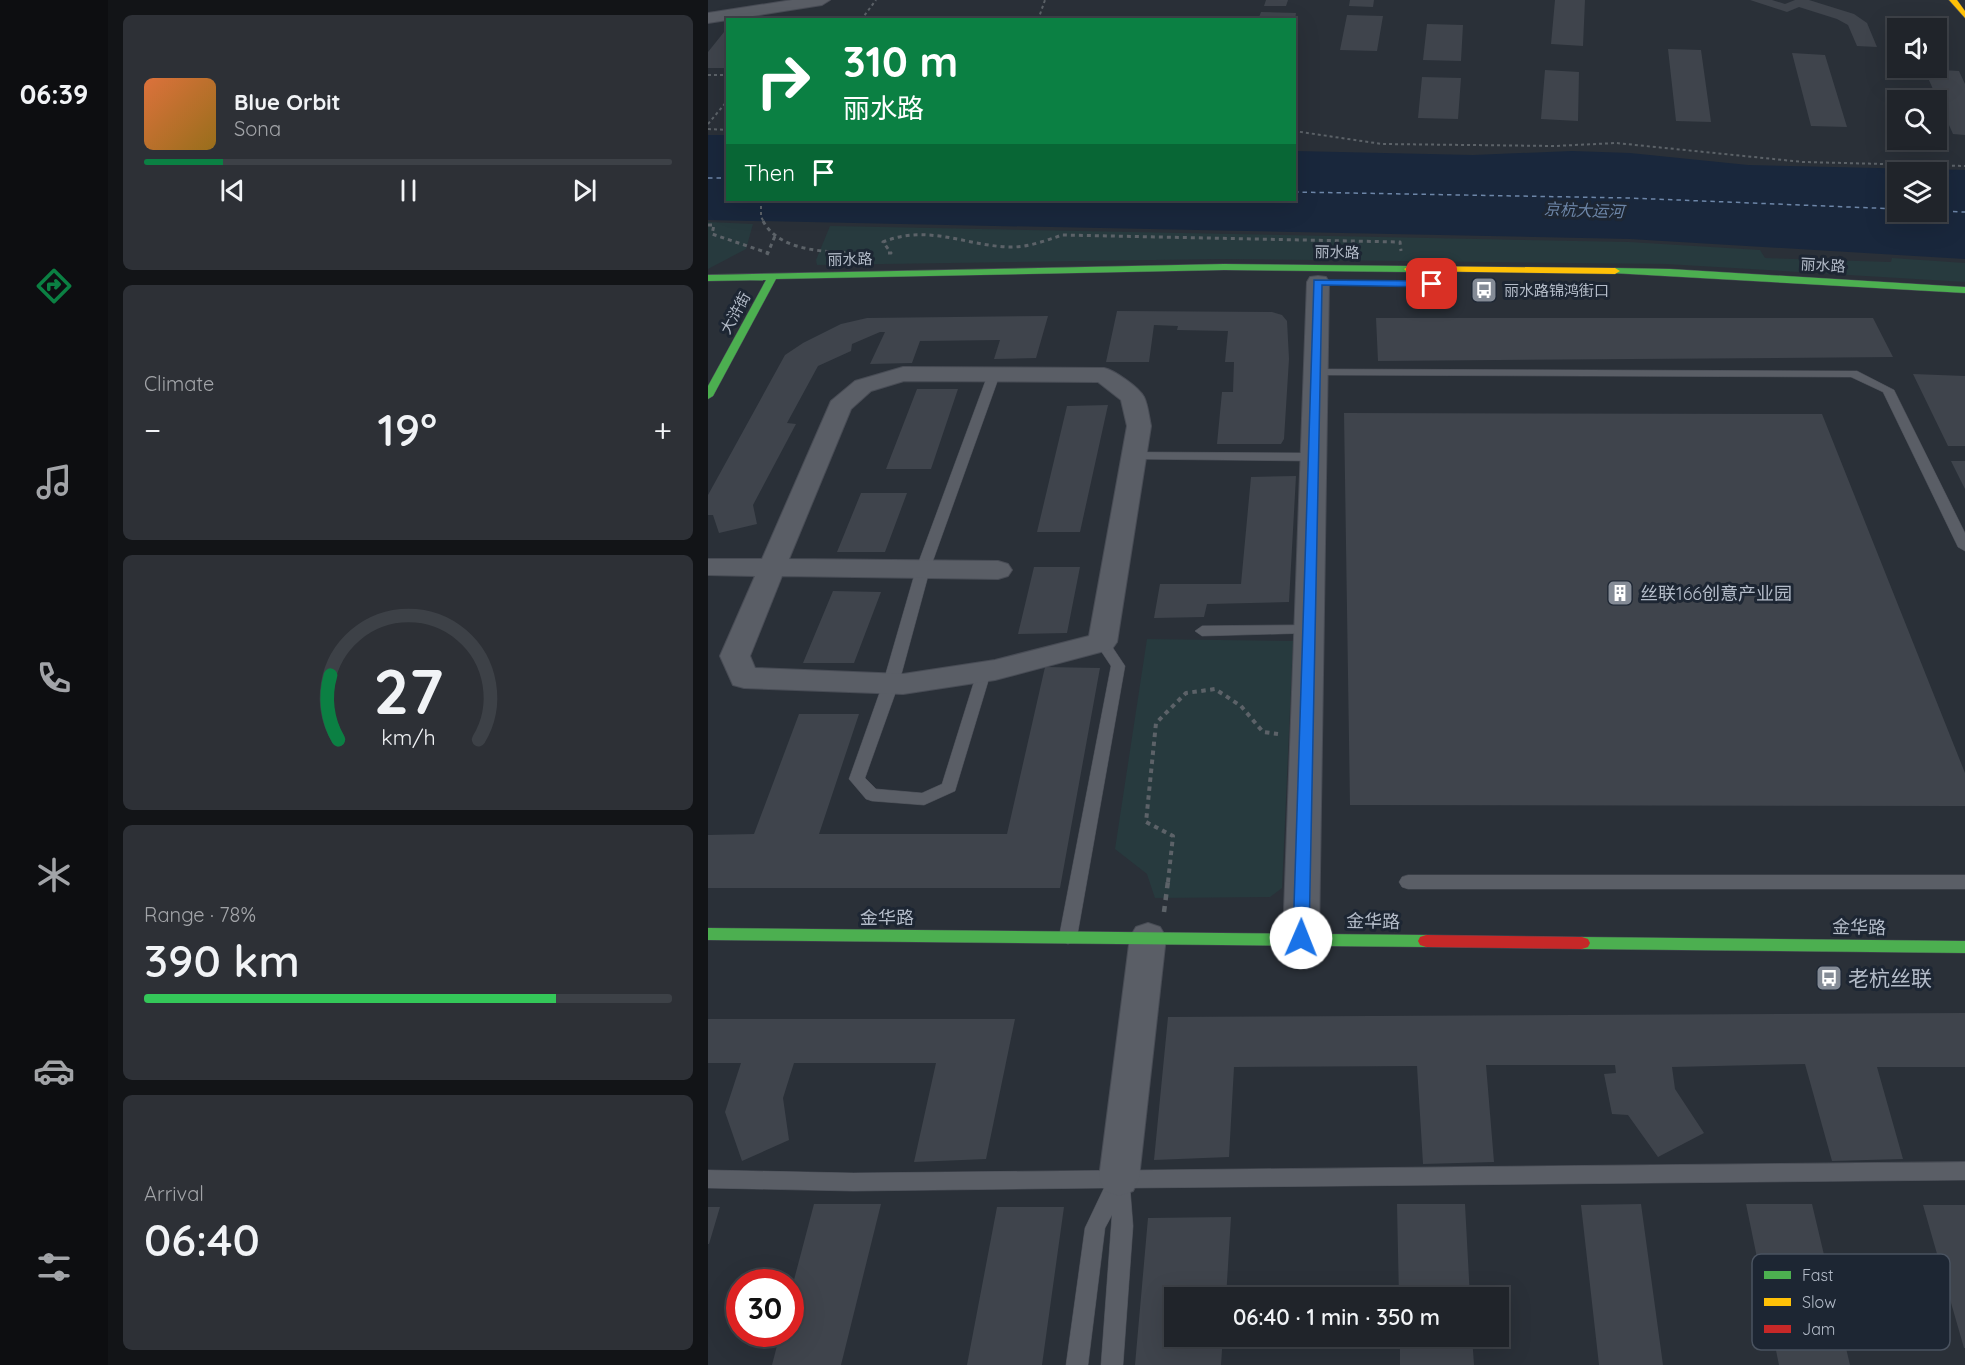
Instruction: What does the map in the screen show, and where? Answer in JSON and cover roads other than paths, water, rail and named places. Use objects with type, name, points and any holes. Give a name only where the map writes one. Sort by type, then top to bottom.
[{"type":"main road","points":[[1953,0],[1965,16]]},
{"type":"main road","name":"丽水路","points":[[708,278],[1224,267],[1670,272],[1965,290]]},
{"type":"main road","name":"大浒街","points":[[708,396],[772,292],[772,277]]},
{"type":"main road","name":"丽水路","points":[[1757,291],[1965,303]]},
{"type":"main road","points":[[745,292],[772,292]]},
{"type":"main road","name":"金华路","points":[[708,934],[1965,946]]},
{"type":"street","points":[[708,18],[822,0]]},
{"type":"street","points":[[1301,938],[1315,372],[1321,282]]},
{"type":"street","points":[[903,374],[994,374],[1104,375],[1132,397],[1139,426],[1102,642],[984,672],[891,683],[744,678],[735,656],[840,406],[863,386],[903,374]]},
{"type":"street","points":[[708,567],[999,570]]},
{"type":"street","points":[[1119,1178],[1155,937]]},
{"type":"lane","points":[[1315,372],[1853,373],[1888,390],[1965,548]]},
{"type":"lane","points":[[984,672],[949,787],[924,799],[872,795],[857,779],[891,683],[923,569],[994,374]]},
{"type":"lane","points":[[1134,456],[1313,457]]},
{"type":"lane","points":[[1202,631],[1308,630]]},
{"type":"lane","points":[[1068,937],[1118,666],[1102,642]]},
{"type":"lane","points":[[1408,882],[1965,882]]},
{"type":"lane","points":[[708,1179],[852,1182],[1965,1171]]},
{"type":"lane","points":[[1077,1365],[1095,1228],[1119,1178]]},
{"type":"lane","points":[[1112,1365],[1123,1226],[1119,1178]]},
{"type":"water","name":"京杭大运河","points":[[708,135],[726,135],[726,201],[1296,201],[1296,151],[1473,155],[1572,151],[1630,153],[1748,165],[1887,168],[1887,222],[1947,222],[1947,170],[1965,170],[1965,259],[1630,239],[708,220]]},
{"type":"place","name":"丽水路锦鸿街口","points":[[1484,290]]},
{"type":"place","name":"丝联166创意产业园","points":[[1620,593]]},
{"type":"place","name":"老杭丝联","points":[[1829,978]]}]
